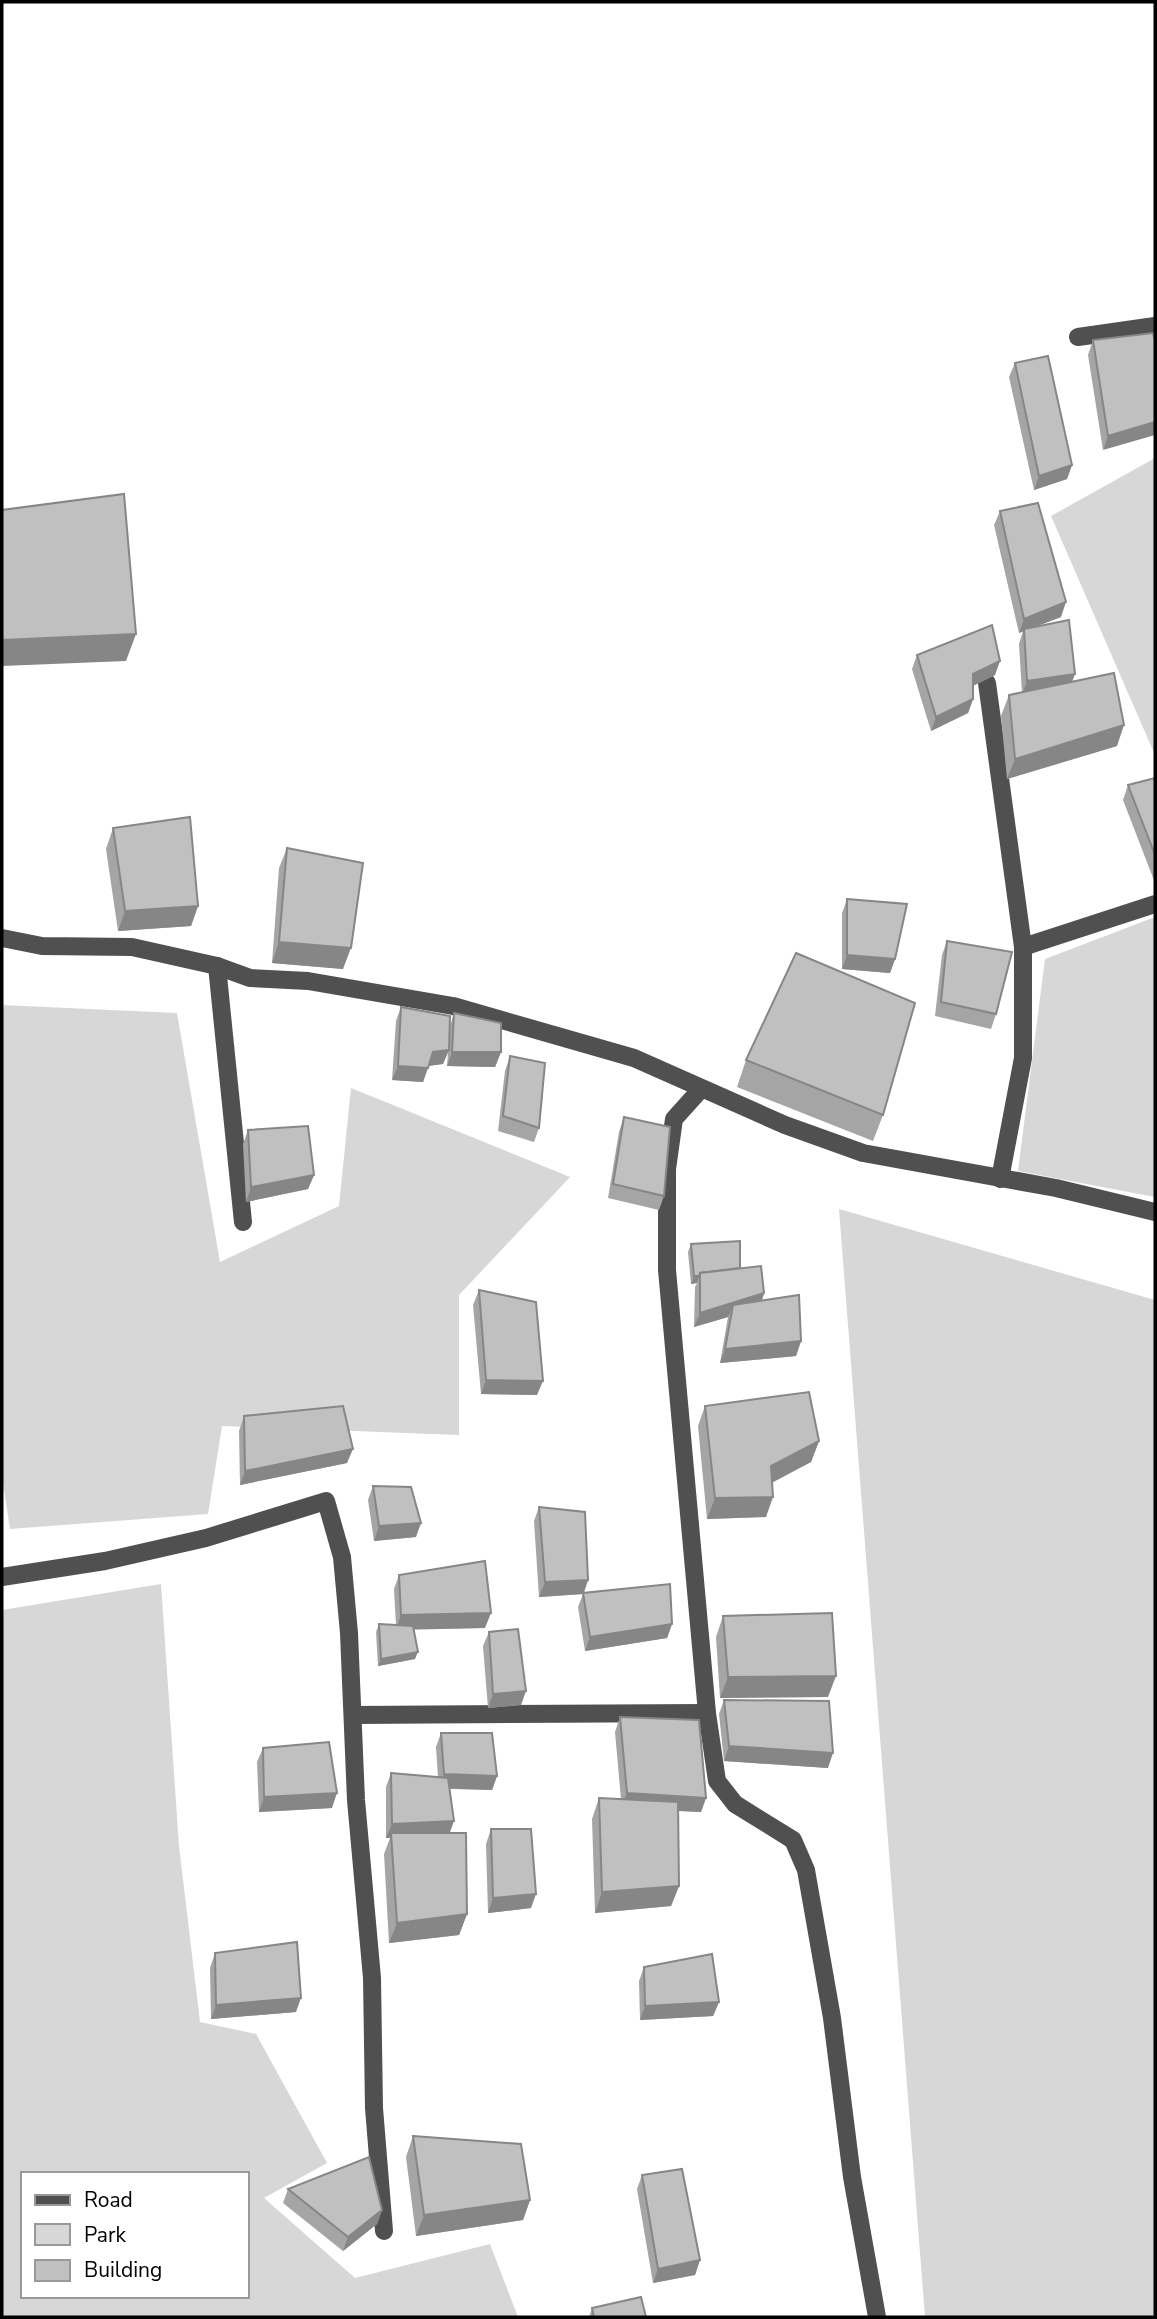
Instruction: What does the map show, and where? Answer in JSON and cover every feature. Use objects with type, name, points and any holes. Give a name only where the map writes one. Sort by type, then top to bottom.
[{"type":"street","points":[[1078,337],[1155,326]]},
{"type":"street","points":[[987,683],[1023,947],[1023,1058],[1000,1179]]},
{"type":"street","points":[[1023,947],[1155,904]]},
{"type":"street","points":[[2,939],[43,946],[132,947],[217,967],[250,978],[308,981],[453,1006],[634,1058],[785,1125],[863,1153],[1056,1188],[1155,1212]]},
{"type":"street","points":[[217,967],[243,1222]]},
{"type":"street","points":[[701,1089],[674,1119],[667,1169],[667,1270],[706,1713],[717,1781],[734,1804],[793,1840],[806,1870],[832,2018],[852,2178],[877,2317]]},
{"type":"street","points":[[2,1577],[105,1561],[206,1538],[326,1501],[342,1557],[356,1800],[372,1978],[374,2108],[384,2231]]},
{"type":"street","points":[[353,1715],[706,1713]]},
{"type":"green space","points":[[1155,458],[1155,755],[1051,516]]},
{"type":"green space","points":[[1155,917],[1155,1197],[1018,1171],[1045,959]]},
{"type":"green space","points":[[2,1005],[177,1013],[220,1262],[339,1206],[351,1088],[570,1177],[459,1295],[459,1435],[222,1426],[208,1514],[10,1529],[2,1476]]},
{"type":"green space","points":[[839,1209],[1155,1300],[1155,2317],[925,2317]]},
{"type":"green space","points":[[161,1584],[179,1846],[200,2022],[256,2034],[327,2163],[264,2198],[355,2278],[490,2244],[518,2317],[2,2317],[2,1610]]},
{"type":"building","points":[[1153,333],[1155,422],[1108,436],[1093,340]]},
{"type":"building","points":[[1048,356],[1072,465],[1039,476],[1015,363]]},
{"type":"building","points":[[124,494],[136,634],[2,640],[2,510]]},
{"type":"building","points":[[1038,503],[1066,602],[1024,619],[1000,511]]},
{"type":"building","points":[[1069,620],[1075,674],[1027,681],[1024,629]]},
{"type":"building","points":[[992,625],[1000,661],[973,674],[973,699],[936,717],[917,655]]},
{"type":"building","points":[[1114,673],[1124,725],[1015,759],[1009,695]]},
{"type":"building","points":[[1155,778],[1155,855],[1128,785]]},
{"type":"building","points":[[190,817],[198,906],[125,911],[113,828]]},
{"type":"building","points":[[287,848],[363,863],[351,948],[279,942]]},
{"type":"building","points":[[847,899],[907,904],[895,959],[847,955]]},
{"type":"building","points":[[947,941],[1012,952],[996,1014],[941,1002]]},
{"type":"building","points":[[796,953],[915,1003],[883,1115],[746,1060]]},
{"type":"building","points":[[401,1007],[450,1016],[449,1050],[433,1052],[428,1068],[398,1066]]},
{"type":"building","points":[[454,1013],[501,1023],[501,1052],[452,1052]]},
{"type":"building","points":[[510,1056],[545,1063],[539,1128],[503,1116]]},
{"type":"building","points":[[624,1117],[670,1127],[664,1196],[613,1184]]},
{"type":"building","points":[[308,1126],[314,1175],[251,1187],[248,1130]]},
{"type":"building","points":[[740,1241],[740,1268],[694,1276],[691,1244]]},
{"type":"building","points":[[761,1266],[764,1293],[700,1313],[700,1273]]},
{"type":"building","points":[[479,1290],[536,1302],[543,1381],[486,1380]]},
{"type":"building","points":[[799,1295],[801,1341],[725,1349],[733,1305]]},
{"type":"building","points":[[809,1392],[819,1441],[771,1466],[773,1497],[715,1498],[705,1406]]},
{"type":"building","points":[[343,1406],[353,1449],[245,1471],[244,1416]]},
{"type":"building","points":[[373,1486],[411,1487],[421,1523],[379,1526]]},
{"type":"building","points":[[539,1507],[585,1512],[588,1580],[545,1582]]},
{"type":"building","points":[[485,1561],[491,1613],[401,1615],[399,1575]]},
{"type":"building","points":[[670,1584],[672,1624],[590,1637],[583,1593]]},
{"type":"building","points":[[832,1613],[836,1676],[728,1677],[723,1616]]},
{"type":"building","points":[[379,1624],[413,1626],[418,1652],[381,1659]]},
{"type":"building","points":[[518,1629],[526,1691],[493,1694],[489,1632]]},
{"type":"building","points":[[724,1700],[829,1701],[833,1753],[729,1746]]},
{"type":"building","points":[[620,1717],[699,1720],[706,1798],[627,1793]]},
{"type":"building","points":[[441,1733],[492,1733],[497,1776],[444,1774]]},
{"type":"building","points":[[329,1742],[337,1793],[264,1797],[263,1748]]},
{"type":"building","points":[[391,1773],[448,1778],[454,1821],[392,1824]]},
{"type":"building","points":[[599,1798],[678,1802],[679,1886],[602,1892]]},
{"type":"building","points":[[491,1829],[531,1829],[536,1894],[493,1898]]},
{"type":"building","points":[[391,1833],[466,1833],[467,1914],[397,1923]]},
{"type":"building","points":[[297,1942],[301,1998],[216,2005],[215,1953]]},
{"type":"building","points":[[712,1954],[719,2002],[645,2006],[644,1967]]},
{"type":"building","points":[[413,2136],[521,2144],[530,2200],[424,2215]]},
{"type":"building","points":[[369,2157],[382,2210],[348,2237],[288,2189]]},
{"type":"building","points":[[682,2169],[700,2260],[658,2269],[642,2175]]},
{"type":"building","points":[[641,2297],[646,2317],[594,2317],[592,2308]]}]
